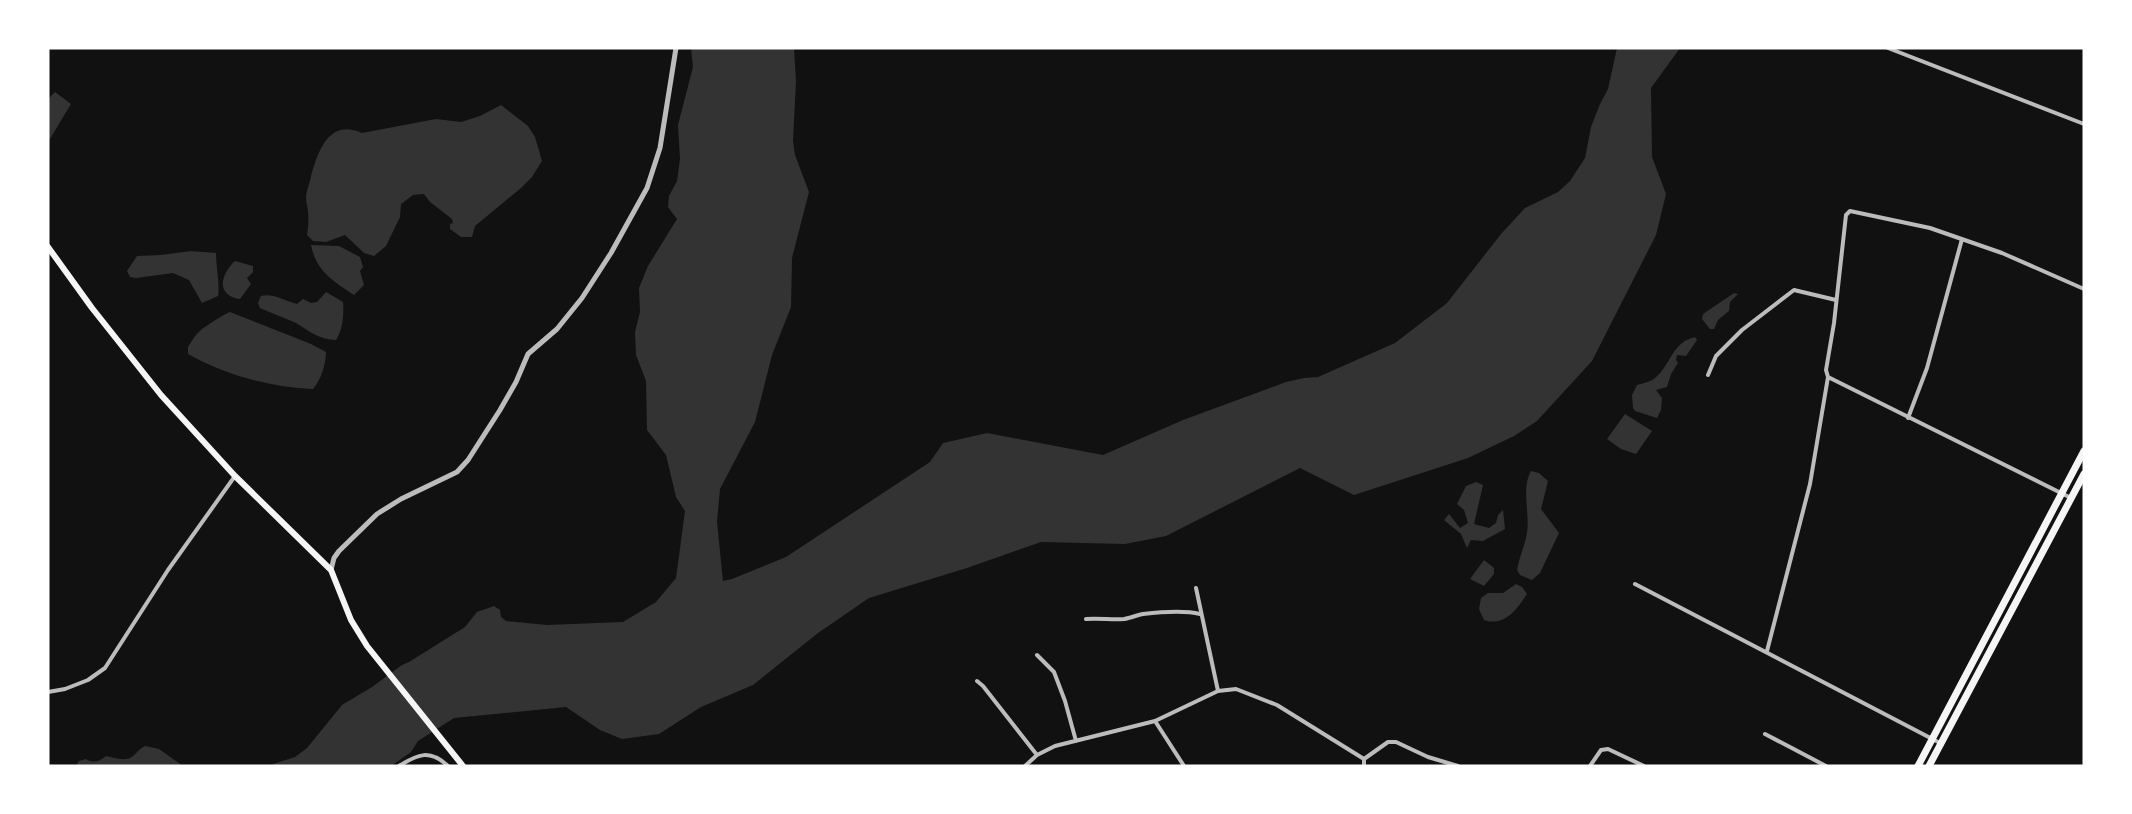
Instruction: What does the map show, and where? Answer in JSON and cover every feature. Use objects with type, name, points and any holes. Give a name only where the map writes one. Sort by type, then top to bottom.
[{"type":"highway","points":[[1918,766],[2084,451]]},
{"type":"highway","points":[[1929,766],[2084,474]]},
{"type":"highway","points":[[2036,542],[2045,547]]},
{"type":"highway","points":[[2024,564],[2033,569]]},
{"type":"highway","points":[[2013,586],[2022,592]]},
{"type":"highway","points":[[1995,618],[2006,623]]},
{"type":"main road","points":[[48,247],[92,308],[161,395],[235,476],[331,570],[351,620],[367,646],[463,766]]},
{"type":"street","points":[[331,570],[334,558],[339,551],[377,514],[401,499],[457,472],[468,460],[505,401],[528,354],[557,329],[582,298],[611,253],[646,188],[660,148],[675,48]]},
{"type":"street","points":[[1888,48],[2084,124]]},
{"type":"street","points":[[1767,651],[1810,484],[1828,377],[1826,370],[1834,323],[1846,215],[1850,211],[1913,223],[2002,253],[2084,289]]},
{"type":"street","points":[[1908,418],[1927,368],[1962,239]]},
{"type":"street","points":[[1708,375],[1716,356],[1742,330],[1794,290],[1836,300]]},
{"type":"street","points":[[1828,377],[2072,498]]},
{"type":"street","points":[[48,692],[65,689],[88,680],[105,668],[168,570],[235,476]]},
{"type":"street","points":[[1635,584],[1942,744]]},
{"type":"street","points":[[1196,588],[1218,691]]},
{"type":"street","points":[[1086,619],[1124,619],[1142,614],[1192,612],[1200,614]]},
{"type":"street","points":[[1037,655],[1054,672],[1076,741]]},
{"type":"street","points":[[977,681],[1037,755]]},
{"type":"street","points":[[1025,766],[1037,755],[1055,746],[1155,721],[1218,691],[1236,689],[1277,705],[1364,759]]},
{"type":"street","points":[[1155,721],[1184,766]]},
{"type":"street","points":[[1765,734],[1826,766]]},
{"type":"street","points":[[1364,759],[1388,742],[1396,742],[1428,757],[1458,766]]},
{"type":"street","points":[[1590,766],[1600,750],[1608,749],[1644,766]]},
{"type":"street","points":[[399,766],[413,758],[429,754],[440,758],[448,766]]},
{"type":"street","points":[[1364,759],[1364,766]]},
{"type":"shaded area","points":[[691,48],[794,48],[796,81],[793,141],[795,155],[809,192],[792,258],[791,307],[772,355],[755,422],[720,489],[717,522],[723,581],[786,557],[930,462],[943,443],[987,433],[1103,455],[1183,420],[1286,382],[1318,377],[1395,343],[1447,303],[1501,234],[1525,208],[1558,192],[1570,181],[1585,158],[1591,127],[1608,89],[1617,48],[1680,48],[1651,88],[1652,157],[1666,194],[1656,235],[1592,361],[1537,421],[1514,436],[1468,458],[1354,495],[1300,468],[1166,536],[1125,544],[1041,542],[967,568],[869,598],[818,633],[753,685],[701,707],[659,734],[622,739],[600,730],[566,707],[454,718],[418,741],[411,752],[391,766],[267,766],[295,757],[307,748],[342,705],[465,627],[477,612],[494,606],[500,610],[501,617],[506,621],[547,625],[623,622],[656,602],[676,578],[685,511],[676,497],[666,455],[647,430],[646,381],[636,355],[635,332],[640,312],[639,288],[648,266],[677,219],[668,207],[669,196],[677,181],[680,159],[678,125],[693,67]]},
{"type":"shaded area","points":[[55,92],[71,104],[48,142],[48,99]]},
{"type":"shaded area","points":[[501,105],[528,126],[535,137],[542,161],[532,177],[521,188],[475,226],[472,237],[461,237],[450,229],[452,219],[430,202],[424,194],[413,195],[401,204],[400,217],[386,246],[374,256],[364,253],[345,235],[326,242],[313,241],[307,235],[307,190],[317,157],[333,133],[351,130],[362,133],[436,119],[461,122],[480,116]]},
{"type":"shaded area","points":[[311,245],[339,246],[360,257],[363,267],[360,271],[364,285],[354,295],[339,285],[321,269]]},
{"type":"shaded area","points":[[191,251],[216,253],[218,296],[202,303],[189,280],[173,273],[136,278],[130,277],[127,271],[137,256]]},
{"type":"shaded area","points":[[235,261],[253,266],[253,272],[247,278],[251,284],[240,299],[227,293],[223,283],[226,272]]},
{"type":"shaded area","points":[[326,292],[343,302],[342,321],[336,340],[315,334],[296,323],[260,308],[258,303],[261,296],[266,295],[297,304],[303,299],[311,303],[317,302]]},
{"type":"shaded area","points":[[1734,293],[1738,294],[1730,302],[1729,311],[1718,320],[1714,329],[1710,329],[1702,319],[1703,314]]},
{"type":"shaded area","points":[[230,312],[326,352],[323,372],[313,389],[281,386],[248,379],[188,354],[188,347],[198,333]]},
{"type":"shaded area","points":[[1695,337],[1697,340],[1686,356],[1677,355],[1678,363],[1667,387],[1656,390],[1662,398],[1661,410],[1657,418],[1635,411],[1632,395],[1637,385],[1655,378],[1676,349]]},
{"type":"shaded area","points":[[1625,414],[1652,431],[1636,454],[1621,449],[1607,439]]},
{"type":"shaded area","points":[[1531,471],[1539,473],[1548,481],[1541,509],[1559,533],[1540,573],[1532,580],[1520,575],[1517,570],[1527,533],[1526,493]]},
{"type":"shaded area","points":[[1476,482],[1483,485],[1474,524],[1489,528],[1496,523],[1498,515],[1503,510],[1505,529],[1483,541],[1471,540],[1467,548],[1461,534],[1444,520],[1449,514],[1460,528],[1468,523],[1464,510],[1457,504],[1466,486]]},
{"type":"shaded area","points":[[1484,560],[1494,568],[1494,574],[1484,586],[1470,579]]},
{"type":"shaded area","points":[[1516,584],[1522,587],[1527,594],[1515,611],[1498,621],[1484,620],[1479,609],[1481,598],[1488,593],[1503,593]]},
{"type":"shaded area","points":[[145,746],[159,749],[183,766],[76,766],[79,761],[86,759],[97,761],[106,756],[127,759]]}]
